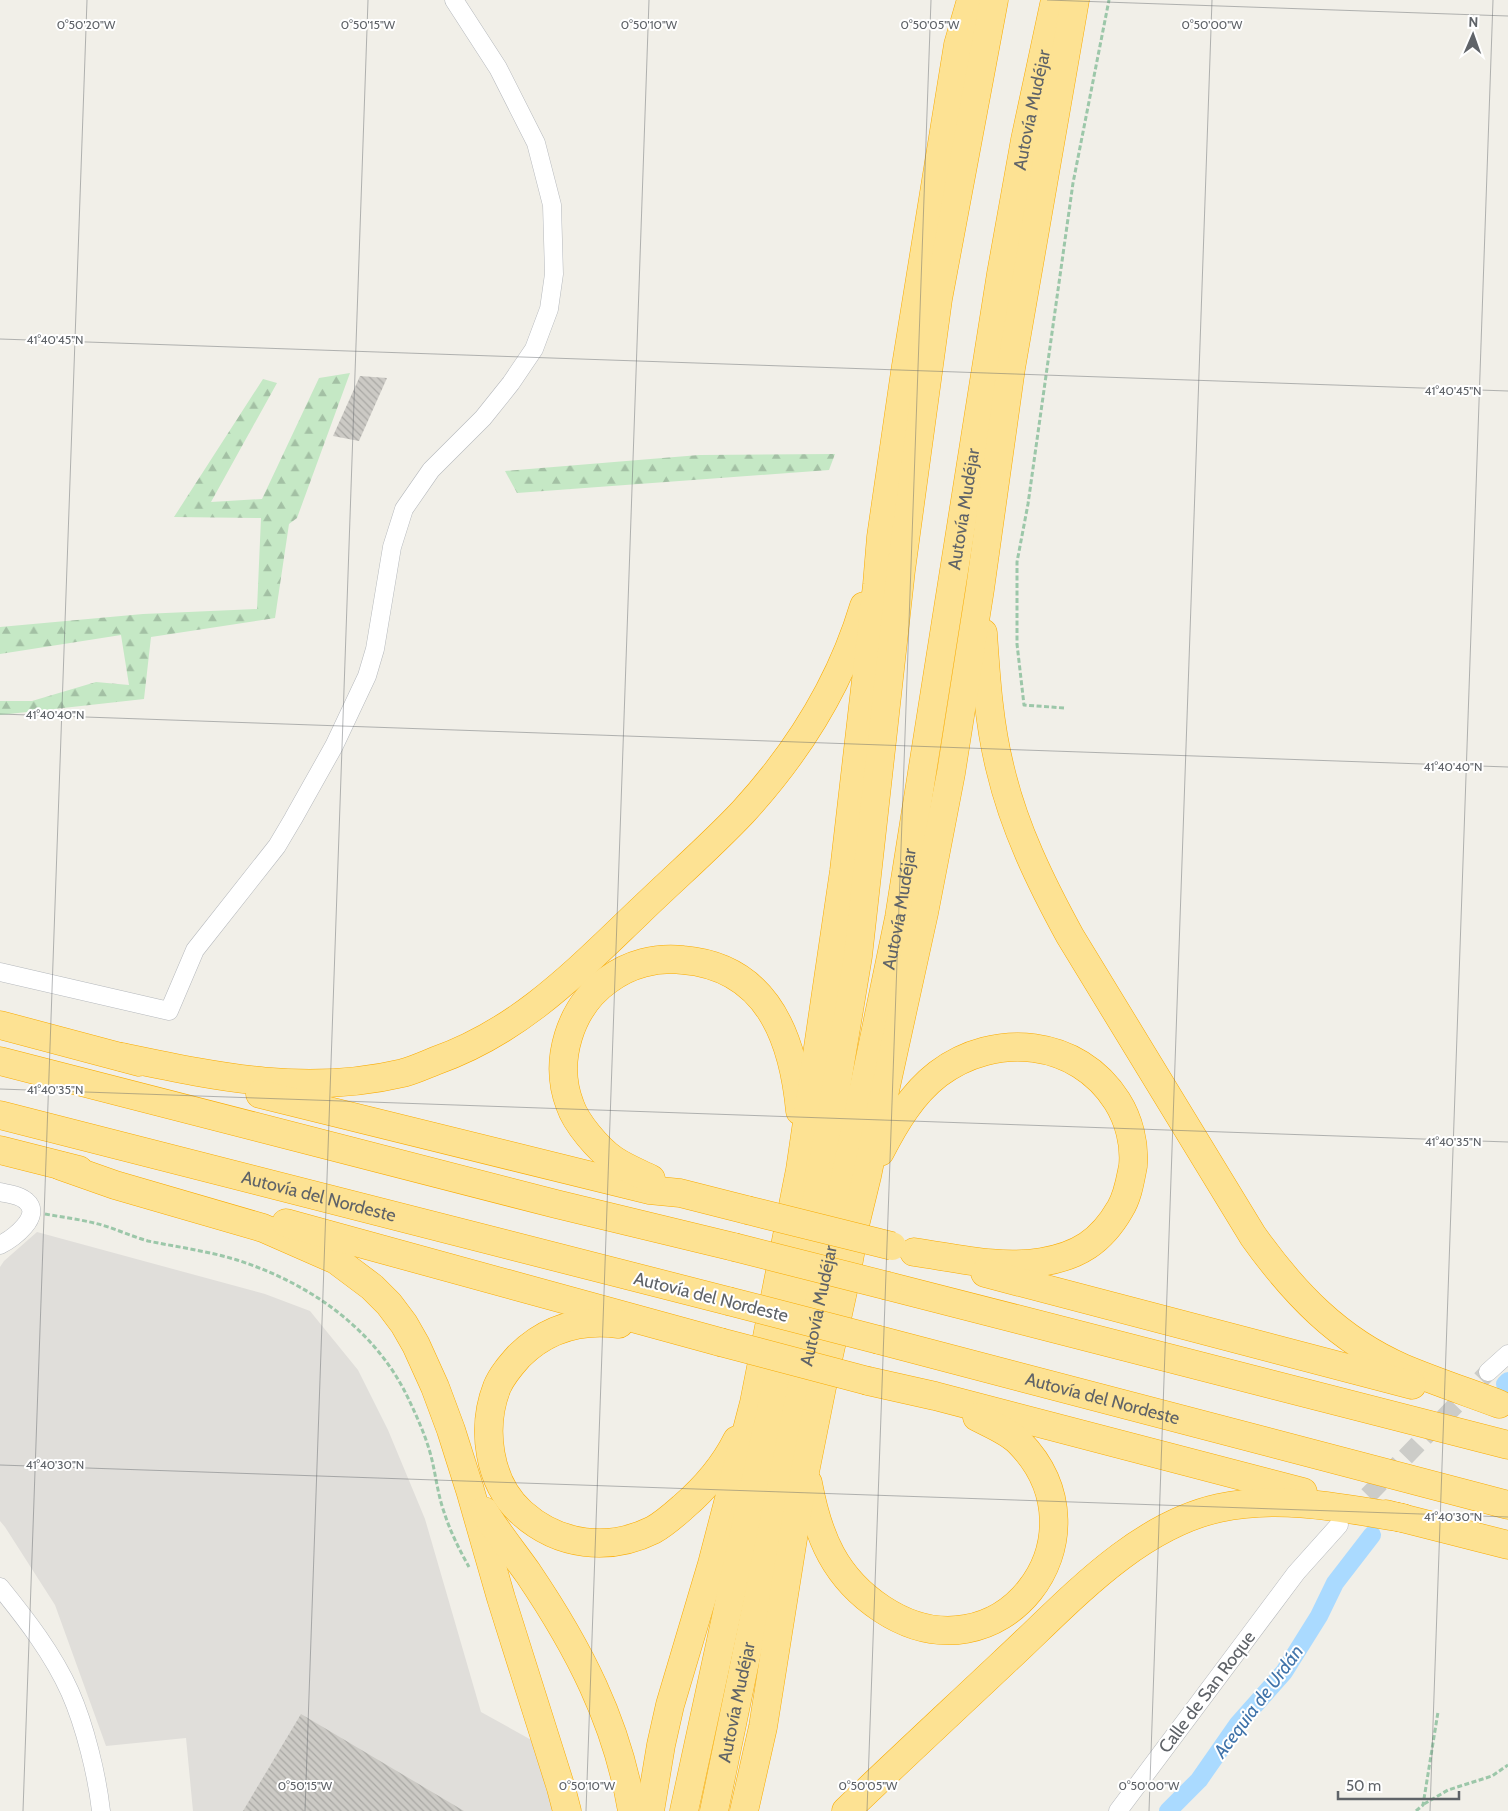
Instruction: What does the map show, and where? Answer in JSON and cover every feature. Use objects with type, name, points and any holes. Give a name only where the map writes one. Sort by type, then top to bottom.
[{"type":"highway","points":[[650,1811],[659,1754],[670,1705],[712,1564],[754,1403],[800,1170],[844,871],[881,537],[905,372],[956,55],[972,0]]},
{"type":"highway","name":"Autovía Mudéjar","points":[[684,1811],[820,1184],[858,956],[901,570],[938,299],[994,0]]},
{"type":"highway","name":"Autovía Mudéjar","points":[[714,1811],[900,918],[1001,274],[1025,140],[1055,0]]},
{"type":"highway","points":[[744,1811],[771,1680],[805,1470],[951,773],[1012,368],[1075,0]]},
{"type":"highway","points":[[122,1057],[256,1082],[344,1083],[406,1072],[458,1053],[491,1036],[526,1013],[563,984],[743,812],[778,771],[815,717],[837,676],[864,608],[881,537]]},
{"type":"highway","points":[[980,589],[992,728],[1009,800],[1026,848],[1046,893],[1070,936],[1253,1236],[1275,1267],[1299,1295],[1348,1337],[1371,1352],[1401,1367],[1504,1405]]},
{"type":"highway","points":[[680,1193],[614,1160],[577,1120],[565,1089],[564,1051],[570,1030],[580,1010],[592,994],[607,980],[623,970],[642,963],[665,959],[680,959],[716,966],[744,982],[757,993],[767,1006],[787,1040],[793,1062],[798,1087],[801,1122],[800,1170]]},
{"type":"highway","points":[[0,1026],[225,1085],[649,1190],[680,1193],[903,1249],[1084,1300],[1446,1394],[1504,1405]]},
{"type":"highway","points":[[867,1176],[892,1128],[920,1092],[939,1074],[979,1053],[997,1048],[1018,1046],[1045,1049],[1068,1057],[1107,1086],[1126,1119],[1133,1143],[1134,1158],[1131,1177],[1123,1204],[1104,1233],[1077,1252],[1059,1258],[1020,1264],[994,1264],[903,1249]]},
{"type":"highway","points":[[0,1061],[1508,1445]]},
{"type":"highway","name":"Autovía del Nordeste","points":[[0,1115],[879,1340],[1508,1505]]},
{"type":"highway","points":[[0,1150],[61,1166],[120,1178],[685,1333],[868,1381],[935,1396],[1508,1545]]},
{"type":"highway","points":[[61,1166],[115,1185],[263,1228],[336,1260],[372,1286],[389,1304],[404,1324],[416,1345],[435,1387],[470,1490],[501,1598],[567,1811]]},
{"type":"highway","points":[[685,1333],[614,1323],[591,1323],[566,1327],[546,1334],[509,1367],[498,1385],[492,1402],[489,1439],[493,1463],[499,1480],[521,1513],[541,1526],[572,1541],[595,1544],[636,1537],[654,1529],[692,1499],[720,1468],[732,1450],[754,1403]]},
{"type":"highway","points":[[805,1470],[812,1509],[830,1556],[843,1576],[859,1593],[899,1620],[917,1627],[958,1631],[993,1621],[1022,1600],[1032,1589],[1043,1570],[1052,1541],[1053,1514],[1050,1493],[1043,1475],[1033,1458],[1017,1441],[994,1426],[935,1396]]},
{"type":"highway","points":[[470,1490],[547,1602],[588,1673],[605,1710],[619,1752],[632,1811]]},
{"type":"highway","points":[[846,1811],[1101,1572],[1156,1533],[1193,1516],[1218,1508],[1249,1503],[1316,1504],[1403,1518]]},
{"type":"street","points":[[0,972],[169,1011],[195,950],[277,846],[293,819],[334,746],[367,676],[375,649],[392,547],[404,509],[431,470],[483,418],[511,383],[534,349],[549,309],[554,274],[552,205],[536,142],[498,68],[454,0]]},
{"type":"street","points":[[0,1192],[23,1198],[30,1206],[29,1219],[22,1230],[0,1245]]},
{"type":"street","points":[[1488,1372],[1508,1354]]},
{"type":"street","name":"Calle de San Roque","points":[[1118,1811],[1296,1573],[1339,1525]]},
{"type":"street","points":[[0,1587],[49,1655],[70,1693],[84,1733],[99,1794],[101,1811]]},
{"type":"path","points":[[1064,708],[1024,705],[1017,644],[1017,562],[1028,504],[1073,183],[1109,0]]},
{"type":"path","points":[[30,1212],[93,1222],[146,1240],[235,1259],[292,1282],[345,1317],[388,1364],[402,1386],[427,1444],[443,1511],[471,1572]]},
{"type":"path","points":[[1423,1805],[1438,1712]]},
{"type":"path","points":[[1416,1811],[1448,1790],[1492,1776],[1508,1765]]},
{"type":"shaded area","points":[[37,1232],[265,1294],[310,1311],[358,1370],[388,1430],[425,1519],[481,1712],[535,1742],[556,1811],[193,1811],[186,1738],[106,1746],[55,1605],[0,1521],[0,1267],[4,1261]]},
{"type":"green space","points":[[350,373],[297,518],[289,524],[275,618],[151,637],[144,699],[0,715],[0,701],[32,701],[96,682],[129,685],[121,635],[0,654],[0,627],[143,614],[257,609],[261,518],[174,517],[263,379],[277,383],[211,502],[262,499],[319,378]]},
{"type":"green space","points":[[835,454],[829,470],[517,493],[505,471],[699,455]]},
{"type":"building","points":[[360,376],[387,378],[359,441],[333,436]]},
{"type":"building","points":[[301,1714],[464,1811],[243,1811]]},
{"type":"waterway","name":"Acequia de Urdán","points":[[1505,1384],[1508,1381]]},
{"type":"waterway","name":"Acequia de Urdán","points":[[1168,1811],[1199,1780],[1238,1724],[1284,1672],[1319,1616],[1335,1583],[1372,1535]]},
{"type":"tunnel","points":[[1349,1515],[1488,1372]]}]
